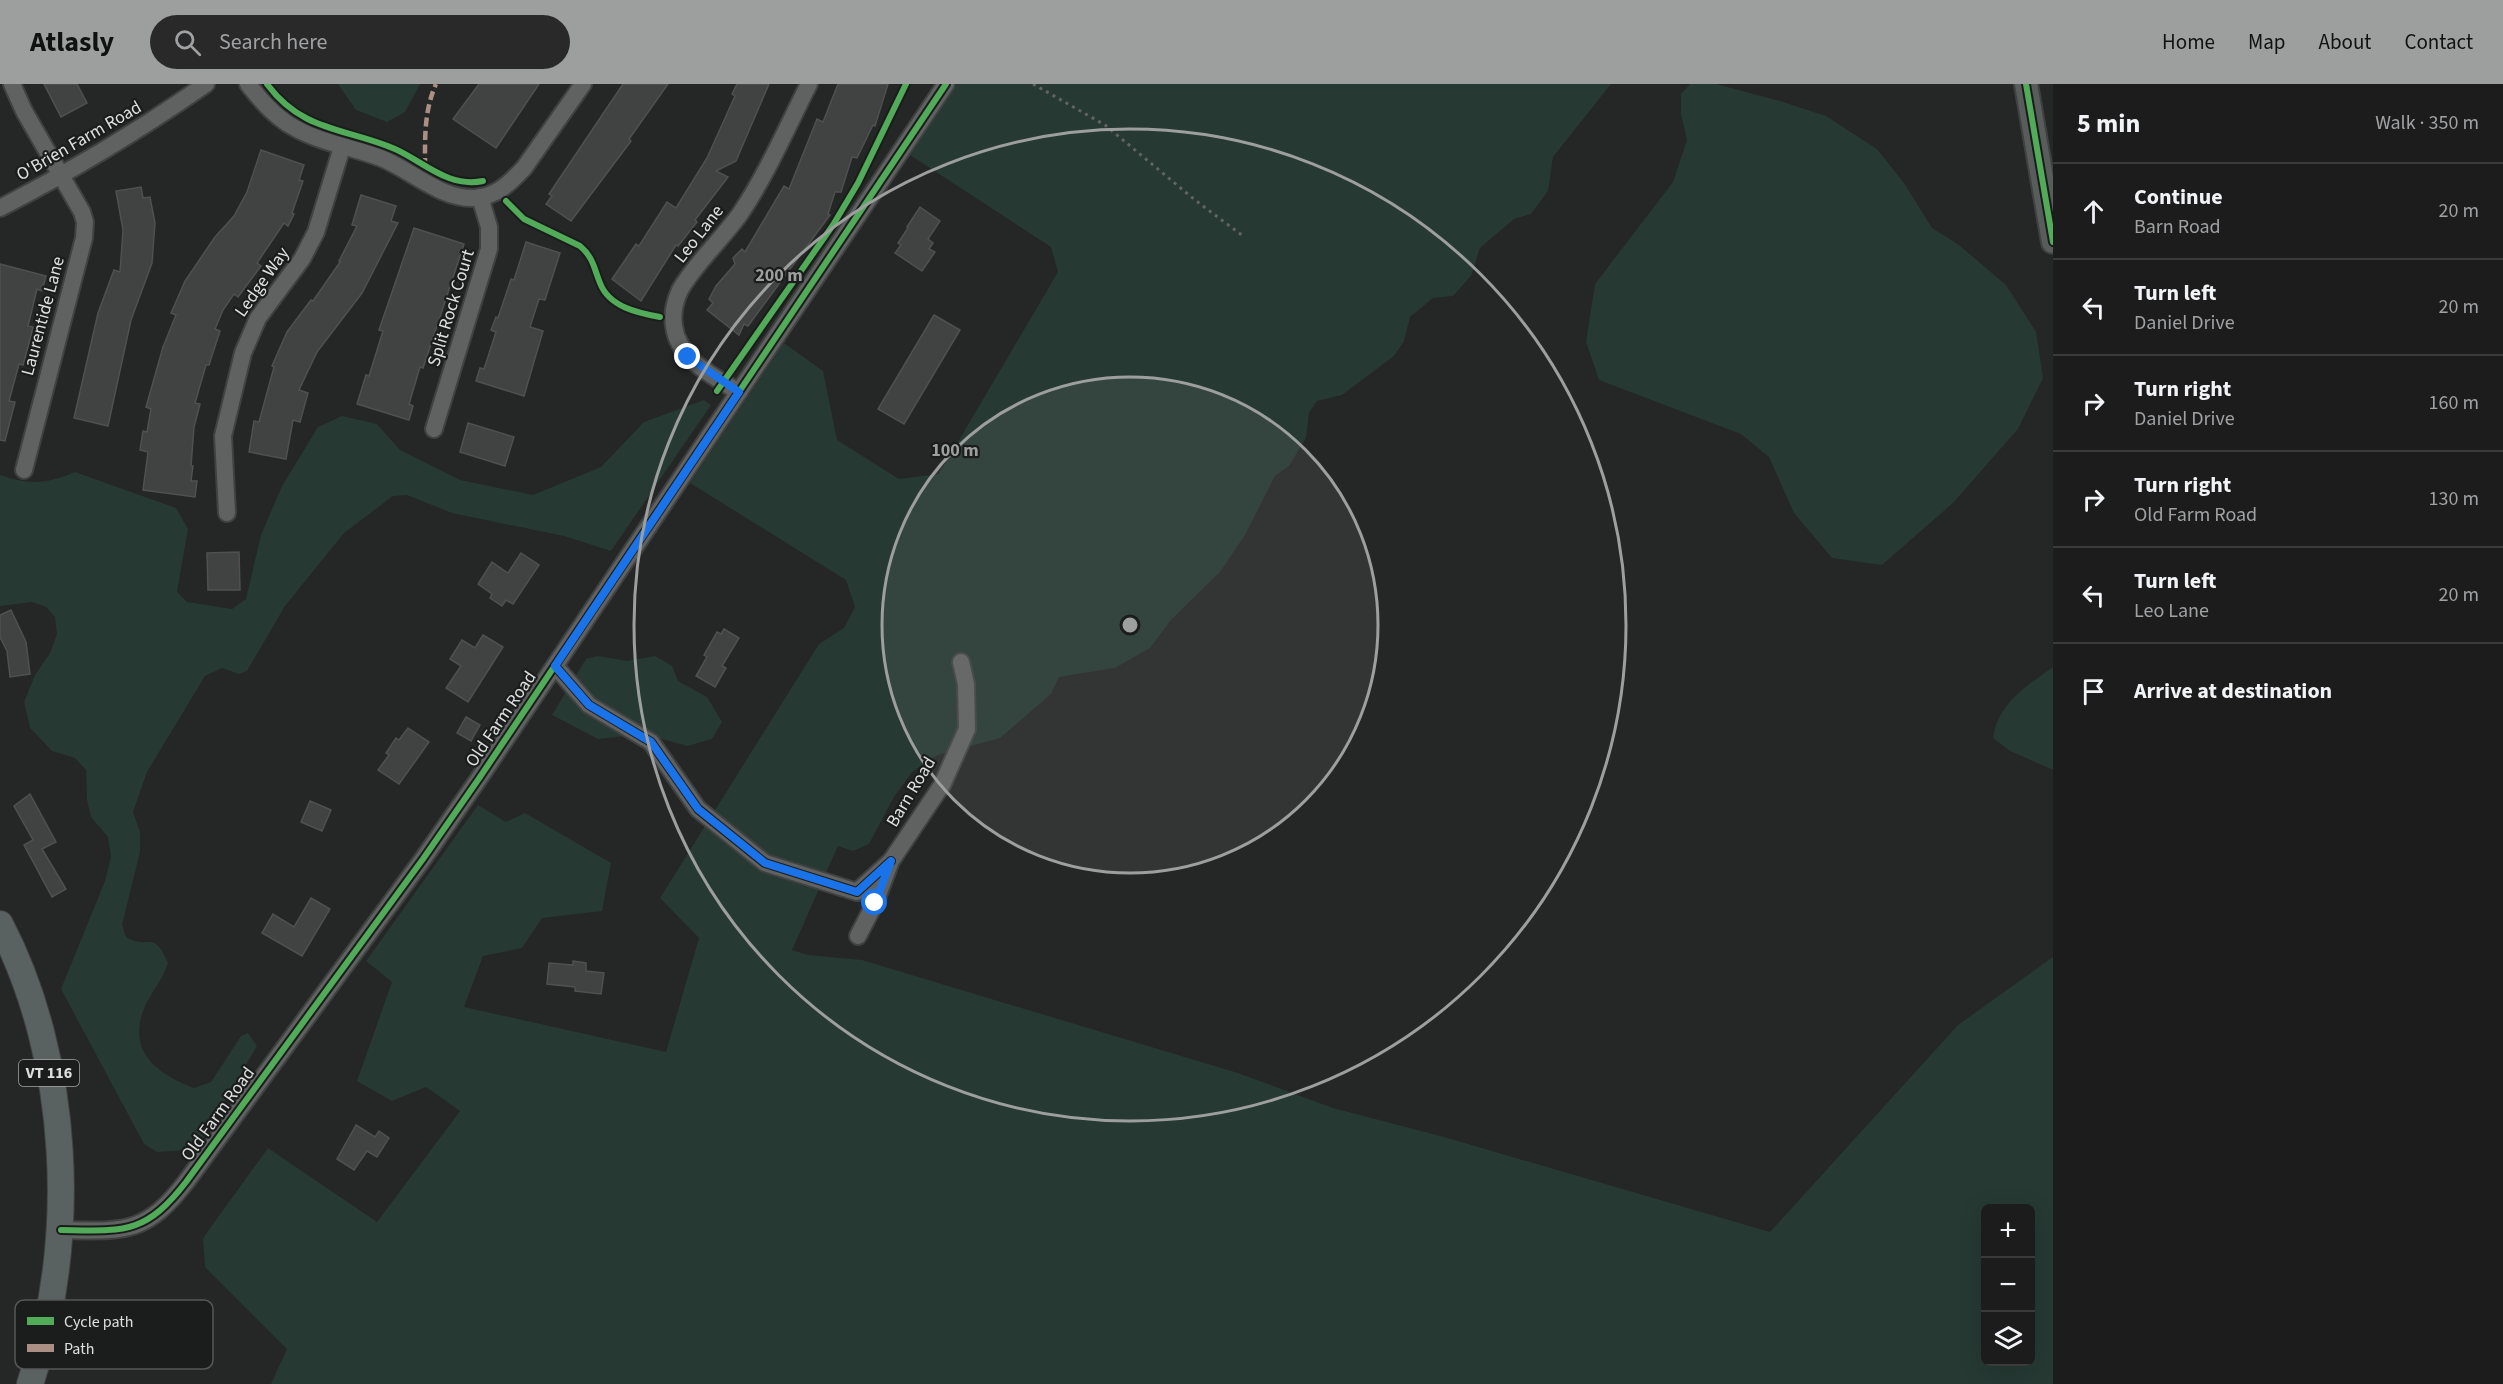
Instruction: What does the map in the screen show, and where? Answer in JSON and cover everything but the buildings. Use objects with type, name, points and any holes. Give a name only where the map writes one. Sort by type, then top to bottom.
[{"type":"main road","points":[[2026,84],[2041,184],[2053,242]]},
{"type":"main road","name":"VT 116","points":[[0,924],[27,984],[44,1040],[60,1145],[61,1230],[50,1300]]},
{"type":"main road","name":"VT 116","points":[[30,1384],[34,1369]]},
{"type":"street","name":"Laurentide Lane","points":[[12,84],[24,111],[82,212],[85,222],[84,238],[24,470]]},
{"type":"street","name":"O'Brien Farm Road","points":[[0,208],[62,176],[133,134],[206,84]]},
{"type":"street","points":[[248,84],[268,107],[293,127],[319,140],[384,159],[454,195],[480,197],[504,188],[524,168],[583,84]]},
{"type":"street","name":"Leo Lane","points":[[739,392],[698,364],[682,348],[675,331],[673,312],[681,290],[724,235],[754,190],[809,84]]},
{"type":"street","name":"Old Farm Road","points":[[61,1230],[114,1231],[131,1228],[146,1221],[174,1198],[423,859],[946,84]]},
{"type":"street","name":"Ledge Way","points":[[227,513],[223,436],[243,353],[258,318],[302,259],[313,239],[342,147]]},
{"type":"street","name":"Split Rock Court","points":[[434,429],[489,249],[489,227],[480,197]]},
{"type":"street","name":"Barn Road","points":[[858,936],[875,903],[891,861],[942,785],[967,729],[966,684],[961,662]]},
{"type":"street","points":[[555,666],[589,705],[651,742],[698,809],[765,863],[857,892],[891,861]]},
{"type":"path","points":[[1033,84],[1105,125],[1243,236]]},
{"type":"green space","points":[[338,84],[420,84],[405,112],[387,122],[356,110]]},
{"type":"green space","points":[[957,84],[1611,84],[1553,157],[1548,191],[1531,214],[1514,219],[1480,248],[1471,276],[1453,296],[1433,298],[1410,317],[1404,341],[1394,356],[1342,395],[1317,401],[1309,413],[1306,438],[1289,466],[1275,476],[1245,535],[1220,572],[1171,620],[1150,648],[1115,668],[1059,677],[1051,694],[1000,738],[938,755],[912,772],[894,797],[869,844],[853,851],[838,846],[792,950],[808,955],[862,960],[1238,1073],[1333,1108],[1444,1137],[1770,1232],[1958,1025],[2053,957],[2053,1384],[271,1384],[287,1349],[205,1267],[203,1238],[268,1148],[377,1222],[460,1111],[426,1087],[392,1101],[357,1081],[392,982],[366,961],[478,805],[506,822],[525,813],[611,863],[602,911],[542,918],[522,948],[483,956],[464,1007],[666,1052],[699,938],[660,898],[819,644],[844,628],[855,607],[846,580],[690,483],[784,343],[823,371],[837,440],[899,479],[939,474],[1058,272],[1051,247],[910,155]]},
{"type":"green space","points":[[1690,84],[1716,84],[1826,116],[1877,149],[1904,183],[1932,228],[1959,245],[2006,285],[2036,332],[2043,378],[2018,429],[1953,503],[1882,565],[1832,558],[1794,513],[1769,457],[1741,434],[1599,380],[1586,342],[1595,284],[1673,182],[1687,140],[1681,114],[1681,94]]},
{"type":"green space","points":[[704,400],[711,405],[611,551],[564,536],[452,513],[407,495],[393,496],[344,533],[285,606],[247,671],[239,674],[222,668],[205,676],[147,772],[133,812],[140,832],[140,852],[122,925],[126,937],[134,941],[154,943],[158,946],[168,963],[140,1020],[139,1034],[142,1047],[156,1067],[194,1088],[211,1082],[241,1036],[248,1033],[257,1046],[203,1138],[188,1150],[157,1152],[144,1144],[61,989],[105,881],[111,857],[108,837],[91,817],[87,800],[86,770],[75,758],[52,751],[30,728],[24,702],[35,675],[50,653],[57,634],[55,617],[46,607],[32,602],[0,606],[0,475],[38,482],[56,479],[75,472],[176,508],[188,529],[177,592],[187,602],[232,609],[246,599],[261,535],[282,486],[318,427],[342,416],[377,424],[400,450],[460,480],[533,495],[601,467],[644,422]]},
{"type":"green space","points":[[598,656],[627,661],[655,656],[672,666],[678,681],[707,697],[722,722],[712,739],[687,746],[645,734],[598,739],[552,715],[586,659]]},
{"type":"green space","points":[[2053,667],[2053,770],[2010,751],[1993,738],[1996,726],[2007,705],[2023,689]]},
{"type":"marked path","points":[[425,167],[427,114],[436,84]]},
{"type":"cycle path","points":[[267,84],[281,100],[310,120],[395,149],[447,177],[459,181],[483,181]]},
{"type":"cycle path","points":[[717,391],[833,225],[858,183],[906,84]]},
{"type":"cycle path","points":[[61,1230],[101,1230],[132,1226],[158,1212],[186,1182],[423,859],[480,777],[946,84]]},
{"type":"cycle path","points":[[2026,84],[2053,242]]},
{"type":"cycle path","points":[[506,201],[524,219],[580,246],[590,259],[604,291],[610,298],[634,311],[660,317]]},
{"type":"cycle path","points":[[555,666],[589,705],[651,742],[698,809],[765,863],[857,892],[891,861]]},
{"type":"route","points":[[688,357],[739,392],[555,666],[589,705],[651,742],[698,809],[765,863],[857,892],[891,861],[875,903]]}]
